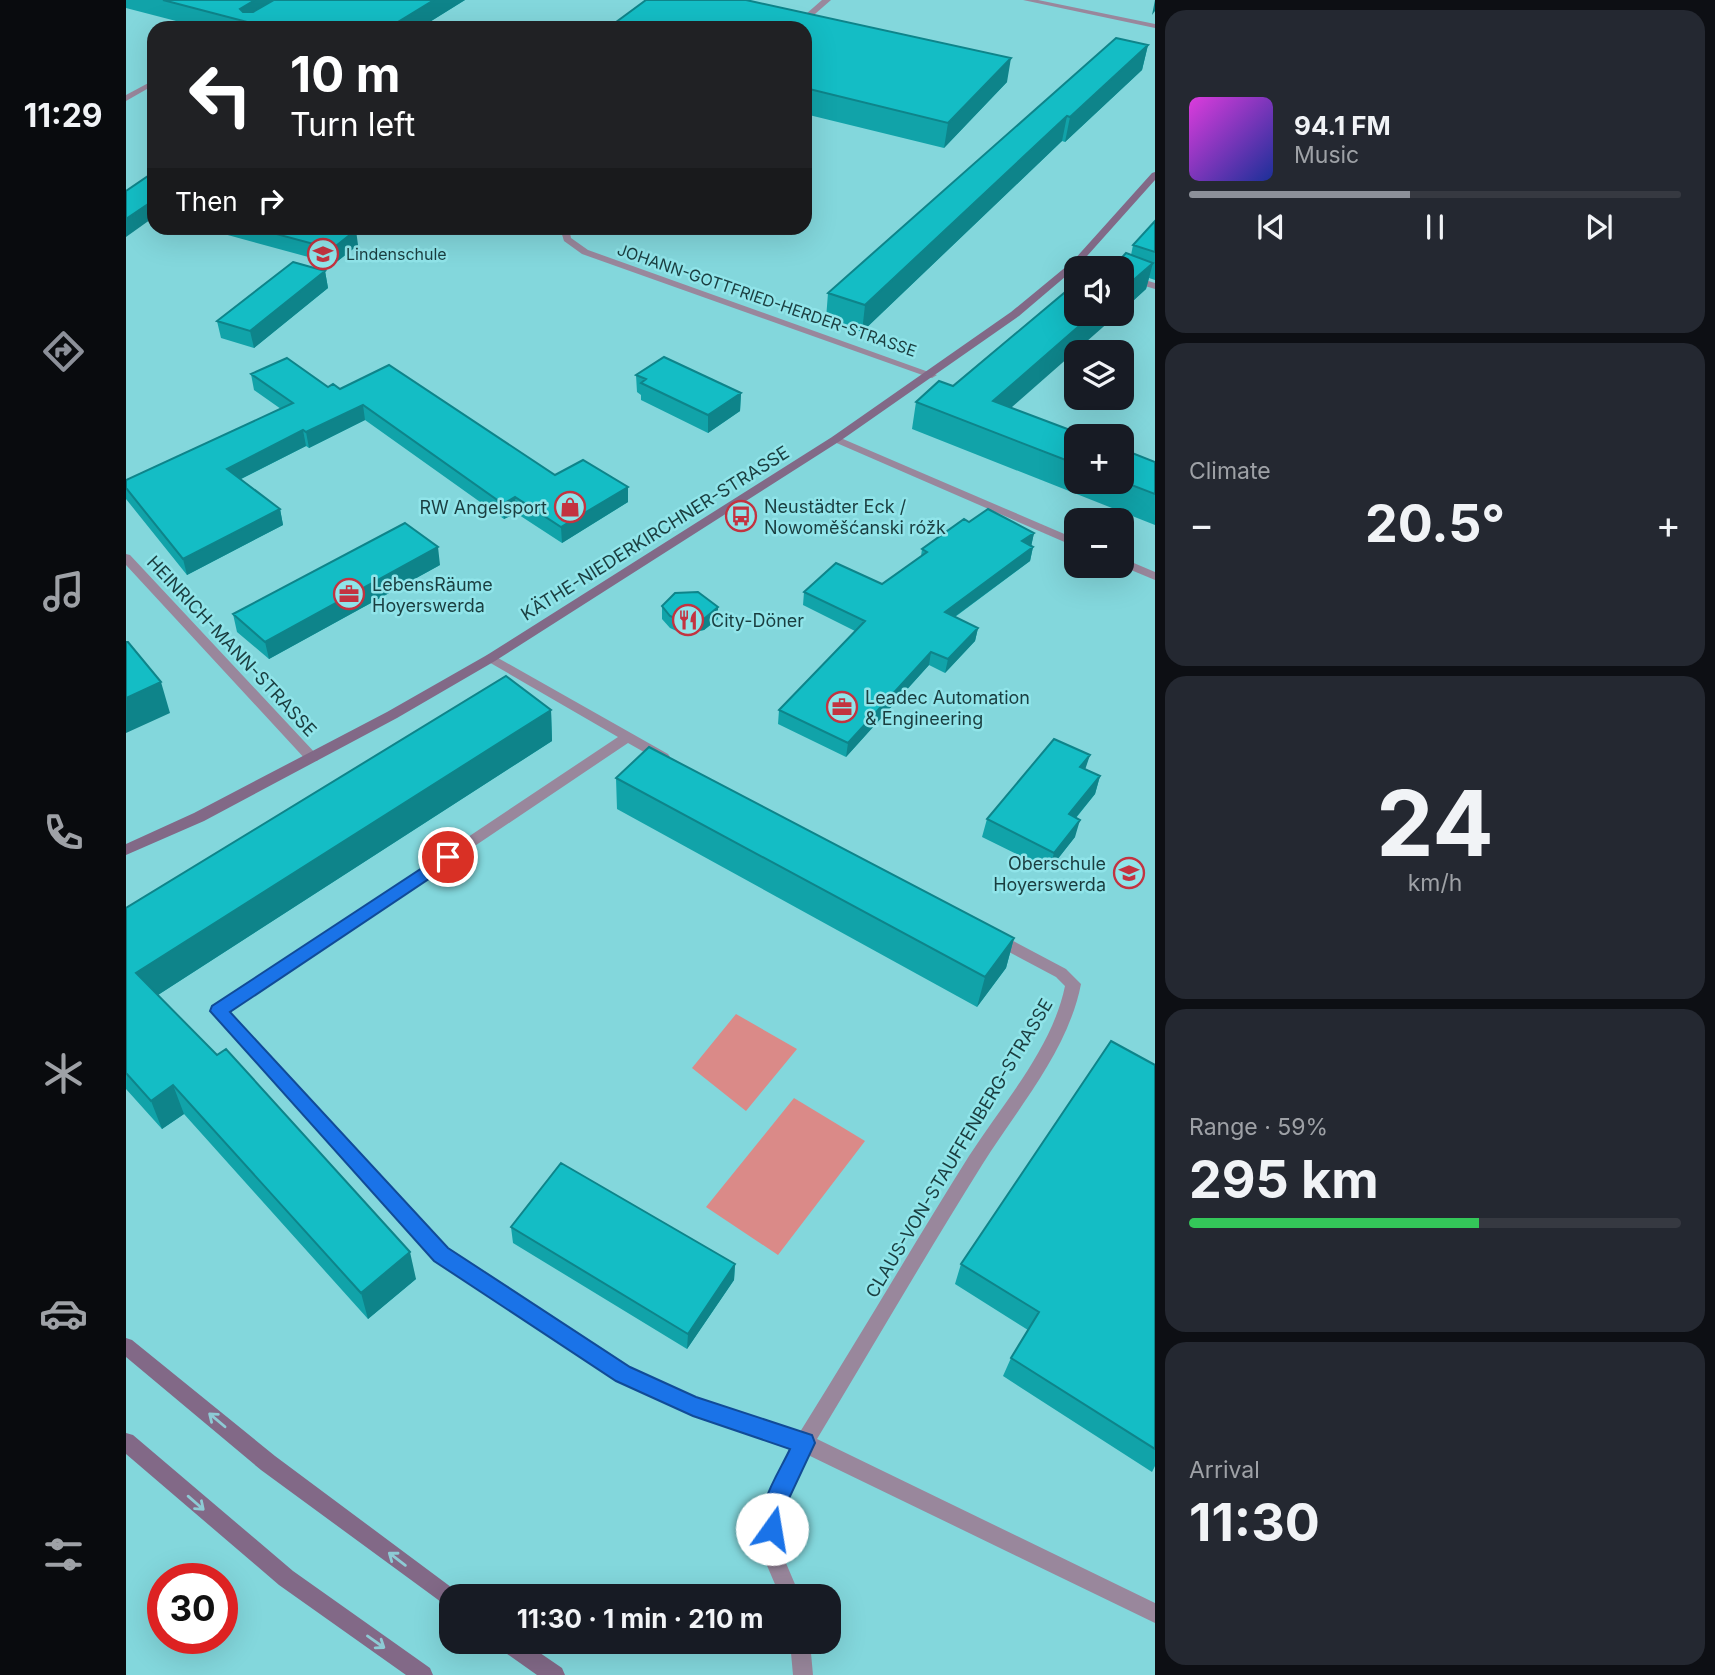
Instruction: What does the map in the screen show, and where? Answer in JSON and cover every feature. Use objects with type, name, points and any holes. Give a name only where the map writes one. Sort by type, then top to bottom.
[{"type":"street","points":[[802,21],[827,0]]},
{"type":"street","points":[[1027,0],[1155,26]]},
{"type":"street","points":[[126,98],[147,86]]},
{"type":"street","name":"KÄTHE-NIEDERKIRCHNER-STRASSE","points":[[1082,256],[1155,175]]},
{"type":"street","name":"JOHANN-GOTTFRIED-HERDER-STRASSE","points":[[566,235],[567,239],[585,253],[932,374]]},
{"type":"street","name":"KÄTHE-NIEDERKIRCHNER-STRASSE","points":[[126,850],[199,817],[313,758],[491,658],[836,439],[1015,314],[1064,273]]},
{"type":"street","points":[[1134,280],[1155,286]]},
{"type":"street","points":[[836,439],[1064,538]]},
{"type":"street","name":"HEINRICH-MANN-STRASSE","points":[[126,558],[313,758]]},
{"type":"street","points":[[1134,567],[1155,576]]},
{"type":"street","points":[[491,658],[676,764]]},
{"type":"street","points":[[627,737],[218,1011],[441,1255],[623,1374],[693,1406],[804,1443],[1155,1613]]},
{"type":"street","name":"CLAUS-VON-STAUFFENBERG-STRASSE","points":[[785,1584],[770,1549],[774,1508],[804,1443],[1024,1085],[1073,999],[1073,984],[1061,973],[980,929]]},
{"type":"street","points":[[126,1346],[268,1463],[439,1590]]},
{"type":"street","points":[[126,1442],[286,1578],[423,1675]]},
{"type":"street","points":[[524,1654],[555,1675]]},
{"type":"street","points":[[801,1654],[803,1675]]},
{"type":"shaded area","points":[[736,1014],[797,1049],[746,1111],[692,1068]]},
{"type":"shaded area","points":[[794,1098],[865,1141],[778,1255],[706,1207]]},
{"type":"building","points":[[163,0],[255,0],[240,9],[243,12],[253,12],[274,0],[434,0],[400,21],[244,21]]},
{"type":"building","points":[[646,0],[746,0],[1011,58],[948,123],[812,90],[812,21],[618,21]]},
{"type":"building","points":[[1116,38],[1148,45],[1070,117],[1067,116],[865,305],[828,293]]},
{"type":"building","points":[[147,177],[147,205],[126,219],[126,191]]},
{"type":"building","points":[[1155,221],[1155,252],[1133,245]]},
{"type":"building","points":[[280,235],[350,235],[332,249]]},
{"type":"building","points":[[1126,253],[1153,263],[1134,280],[1134,256],[1123,256]]},
{"type":"building","points":[[293,262],[325,271],[250,331],[217,321]]},
{"type":"building","points":[[1064,293],[1064,326],[1079,326],[993,401],[1064,428],[1064,459],[916,402],[939,381],[953,386]]},
{"type":"building","points":[[664,357],[741,393],[708,415],[641,383],[646,379],[636,375]]},
{"type":"building","points":[[287,358],[328,387],[333,384],[340,389],[389,365],[555,475],[583,460],[628,487],[561,527],[515,497],[503,504],[363,405],[306,432],[303,430],[227,469],[280,509],[183,559],[126,488],[126,480],[293,403],[251,374]]},
{"type":"building","points":[[1134,454],[1155,462],[1155,494],[1134,486]]},
{"type":"building","points":[[988,509],[1034,533],[1022,541],[1033,547],[945,612],[978,628],[948,659],[931,652],[848,743],[779,710],[865,621],[804,592],[836,563],[882,584],[927,552],[922,549],[964,519],[969,522]]},
{"type":"building","points":[[405,523],[438,547],[265,642],[233,614]]},
{"type":"building","points":[[698,592],[718,607],[705,618],[683,622],[670,616],[662,606],[675,593]]},
{"type":"building","points":[[126,642],[161,682],[126,698]]},
{"type":"building","points":[[506,676],[551,710],[136,973],[217,1055],[226,1049],[410,1252],[361,1293],[173,1085],[151,1101],[126,1073],[126,908]]},
{"type":"building","points":[[1054,739],[1090,755],[1080,767],[1100,776],[1069,814],[1080,820],[1054,853],[987,819]]},
{"type":"building","points":[[649,747],[1014,938],[985,977],[616,778]]},
{"type":"building","points":[[1111,1041],[1155,1065],[1155,1449],[1011,1358],[1039,1312],[961,1264]]},
{"type":"building","points":[[561,1163],[735,1264],[688,1334],[511,1227]]},
{"type":"place","name":"Lindenschule","points":[[323,254]]},
{"type":"place","name":"RW Angelsport","points":[[570,507]]},
{"type":"place","name":"Neustädter Eck / Nowoměšćanski róžk","points":[[741,516]]},
{"type":"place","name":"LebensRäume Hoyerswerda","points":[[349,594]]},
{"type":"place","name":"City-Döner","points":[[688,620]]},
{"type":"place","name":"Leadec Automation & Engineering","points":[[842,707]]},
{"type":"place","name":"Oberschule Hoyerswerda","points":[[1129,873]]},
{"type":"route","points":[[448,857],[218,1011],[441,1255],[623,1374],[693,1406],[804,1443],[774,1508],[772,1529]]}]
